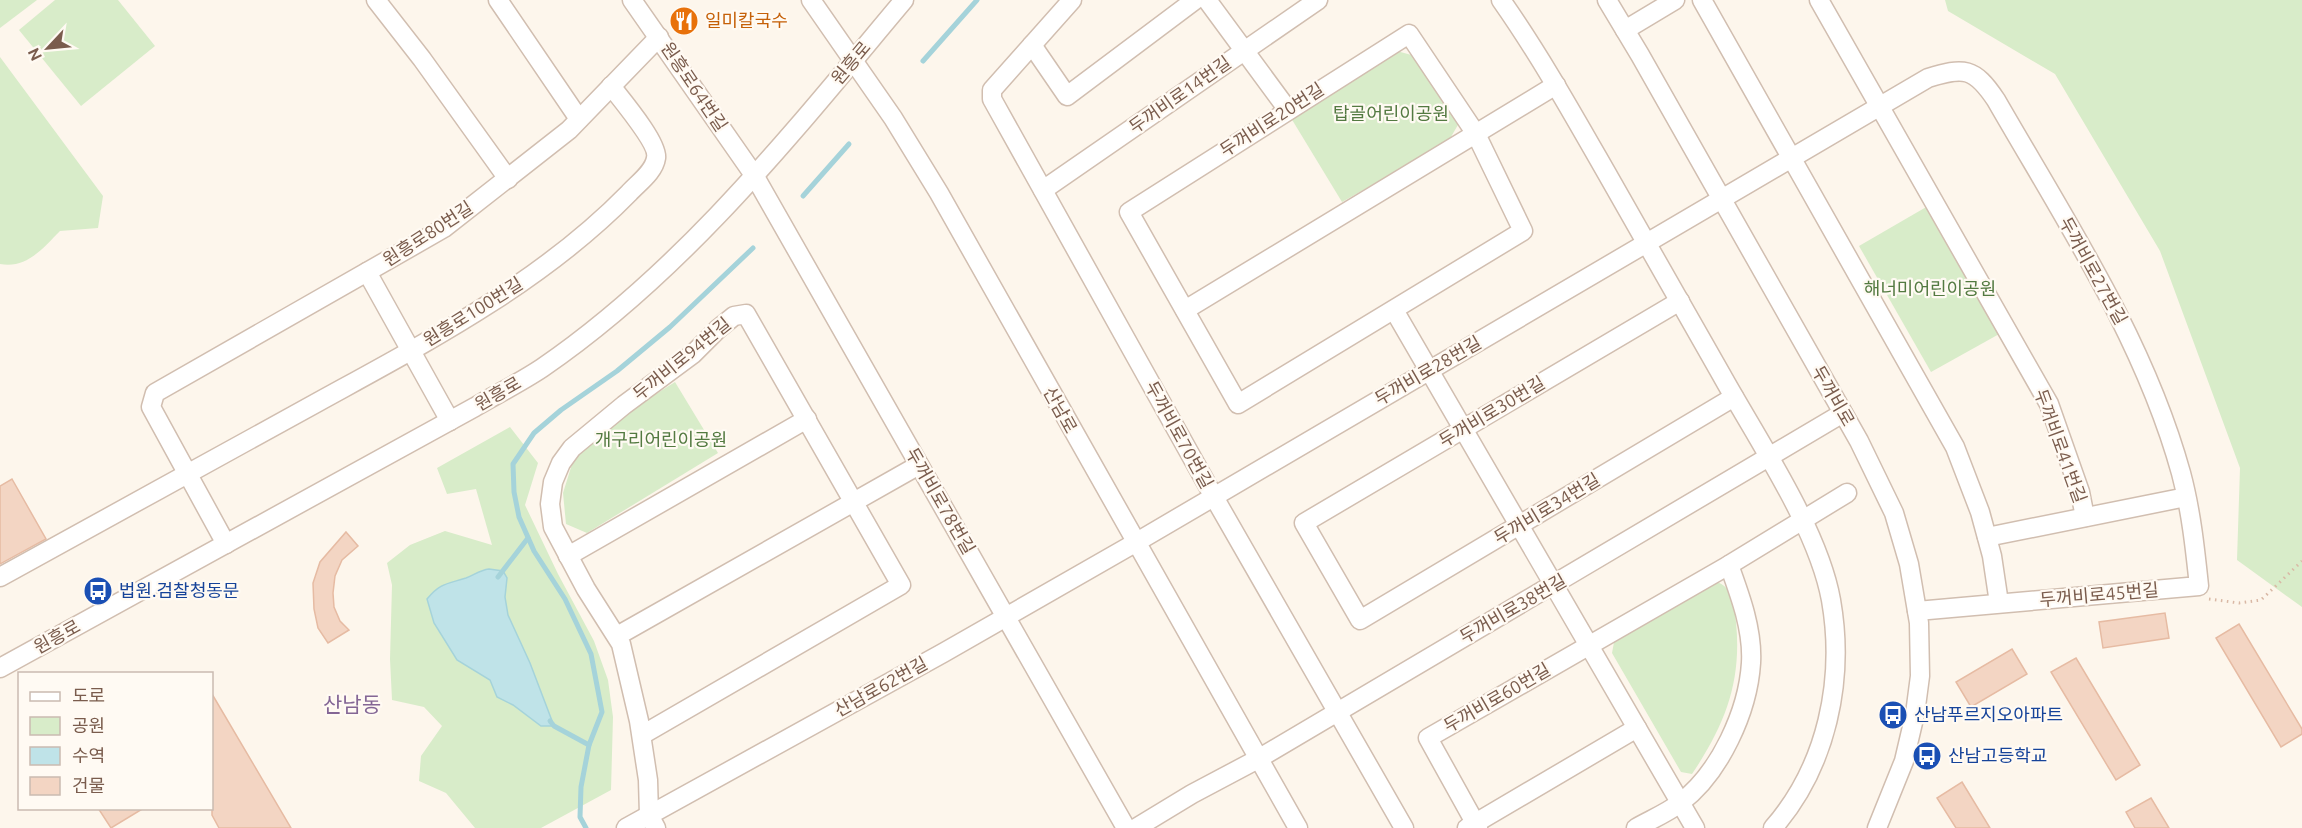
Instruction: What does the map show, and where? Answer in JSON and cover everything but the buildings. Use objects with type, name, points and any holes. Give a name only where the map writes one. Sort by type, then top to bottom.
[{"type":"street","points":[[376,0],[422,59],[508,179]]},
{"type":"street","points":[[498,0],[579,119]]},
{"type":"street","name":"원흥로64번길","points":[[632,0],[754,175]]},
{"type":"street","name":"산남로","points":[[811,0],[893,118],[939,194],[1298,828]]},
{"type":"street","name":"원흥로","points":[[0,668],[450,421],[541,368],[593,329],[661,271],[754,175],[904,0]]},
{"type":"street","name":"두꺼비로70번길","points":[[1072,0],[992,90],[992,99],[1214,497],[1404,828]]},
{"type":"street","points":[[1032,45],[1067,96],[1195,0]]},
{"type":"street","points":[[1207,0],[1288,110]]},
{"type":"street","name":"두꺼비로14번길","points":[[1043,190],[1318,0]]},
{"type":"street","points":[[1501,0],[1556,85],[1680,301],[1802,520],[1821,563],[1831,597],[1836,631],[1835,676],[1831,710],[1821,746],[1803,785],[1773,828]]},
{"type":"street","name":"두꺼비로","points":[[1607,0],[1843,413],[1894,513],[1909,564],[1917,611],[1920,676],[1915,714],[1904,761],[1877,828]]},
{"type":"street","points":[[1625,30],[1675,0]]},
{"type":"street","points":[[1702,0],[1955,447],[1980,512],[1992,556],[1999,603]]},
{"type":"street","points":[[1819,0],[1878,107]]},
{"type":"street","name":"두꺼비로20번길","points":[[1409,34],[1476,134],[1523,231],[1238,404],[1129,212],[1409,34]]},
{"type":"street","name":"원흥로80번길","points":[[450,421],[367,272],[444,228],[508,179],[579,119],[659,37]]},
{"type":"street","name":"두꺼비로27번길","points":[[1721,199],[1928,78],[1953,70],[1971,73],[1985,83],[2072,232],[2132,342],[2159,406],[2181,474],[2202,592]]},
{"type":"street","points":[[1185,310],[1556,85]]},
{"type":"street","name":"원흥로100번길","points":[[0,577],[410,351],[486,305],[561,254],[607,215],[653,167],[657,155],[653,143],[611,86]]},
{"type":"street","name":"두꺼비로41번길","points":[[1878,107],[2049,404],[2080,492],[2085,517]]},
{"type":"street","name":"두꺼비로78번길","points":[[754,175],[1125,828]]},
{"type":"street","name":"두꺼비로28번길","points":[[1135,543],[1721,199]]},
{"type":"street","points":[[226,544],[151,407],[155,393],[367,272]]},
{"type":"street","name":"두꺼비로30번길","points":[[1360,620],[1304,523],[1680,301]]},
{"type":"street","points":[[1394,310],[1695,828]]},
{"type":"street","name":"두꺼비로94번길","points":[[653,821],[642,735],[629,675],[617,636],[586,589],[554,527],[549,504],[553,482],[561,463],[572,447],[693,354],[734,316],[746,314],[807,419]]},
{"type":"street","name":"두꺼비로34번길","points":[[1360,620],[1734,397]]},
{"type":"street","name":"두꺼비로38번길","points":[[1136,828],[1192,794],[1258,759],[1843,413]]},
{"type":"street","points":[[568,556],[807,419],[901,585],[642,735]]},
{"type":"street","points":[[617,636],[920,465]]},
{"type":"street","name":"두꺼비로60번길","points":[[1636,728],[1474,826],[1428,738],[1729,565],[1847,493]]},
{"type":"street","name":"두꺼비로41번길","points":[[1987,537],[2186,497]]},
{"type":"street","name":"산남로62번길","points":[[626,828],[653,821],[1135,543]]},
{"type":"street","points":[[1636,828],[1680,803],[1706,777],[1721,755],[1735,727],[1746,691],[1751,661],[1747,623],[1729,565]]},
{"type":"street","name":"두꺼비로45번길","points":[[1917,611],[1999,603],[2202,592]]},
{"type":"path","points":[[2202,592],[2239,603],[2261,600],[2302,561]]},
{"type":"green space","points":[[0,0],[37,0],[0,28]]},
{"type":"green space","points":[[55,0],[118,0],[155,46],[81,106],[19,30]]},
{"type":"green space","points":[[1945,0],[2302,0],[2302,607],[2237,560],[2240,468],[2160,251],[2055,74],[1948,11]]},
{"type":"green space","name":"탑골어린이공원","points":[[1393,50],[1419,57],[1462,118],[1448,142],[1342,202],[1291,118]]},
{"type":"green space","points":[[0,57],[103,196],[98,228],[60,231],[34,256],[10,265],[0,264]]},
{"type":"green space","name":"해너미어린이공원","points":[[1928,206],[2001,333],[1931,372],[1859,246]]},
{"type":"green space","name":"개구리어린이공원","points":[[675,382],[718,453],[587,533],[566,524],[563,493],[573,461],[590,442],[637,406]]},
{"type":"green space","points":[[510,427],[538,463],[525,505],[594,641],[608,680],[613,717],[611,790],[541,828],[475,828],[446,793],[419,781],[421,756],[442,726],[424,707],[392,700],[390,659],[392,585],[387,563],[410,545],[445,531],[492,545],[476,489],[447,494],[437,468]]},
{"type":"green space","points":[[1715,581],[1726,588],[1732,597],[1736,622],[1736,664],[1729,702],[1722,720],[1692,774],[1681,772],[1612,653],[1615,637]]},
{"type":"water","points":[[489,569],[503,571],[507,578],[505,597],[508,615],[530,663],[554,726],[541,726],[513,705],[497,697],[490,680],[457,660],[434,623],[427,599],[436,590]]},
{"type":"waterway","points":[[923,61],[977,0]]},
{"type":"waterway","points":[[803,196],[849,144]]},
{"type":"waterway","points":[[586,828],[580,817],[581,787],[589,745],[602,712],[591,654],[565,599],[534,551],[519,517],[514,492],[513,464],[534,433],[561,410],[617,371],[670,327],[753,248]]},
{"type":"waterway","points":[[498,577],[528,538]]},
{"type":"waterway","points":[[550,721],[554,726],[589,745]]},
{"type":"place","name":"일미칼국수","points":[[684,21]]},
{"type":"place","name":"법원.검찰청동문","points":[[98,591]]},
{"type":"place","name":"산남푸르지오아파트","points":[[1893,715]]},
{"type":"place","name":"산남고등학교","points":[[1927,756]]},
{"type":"district","name":"산남동","points":[[352,705]]}]
